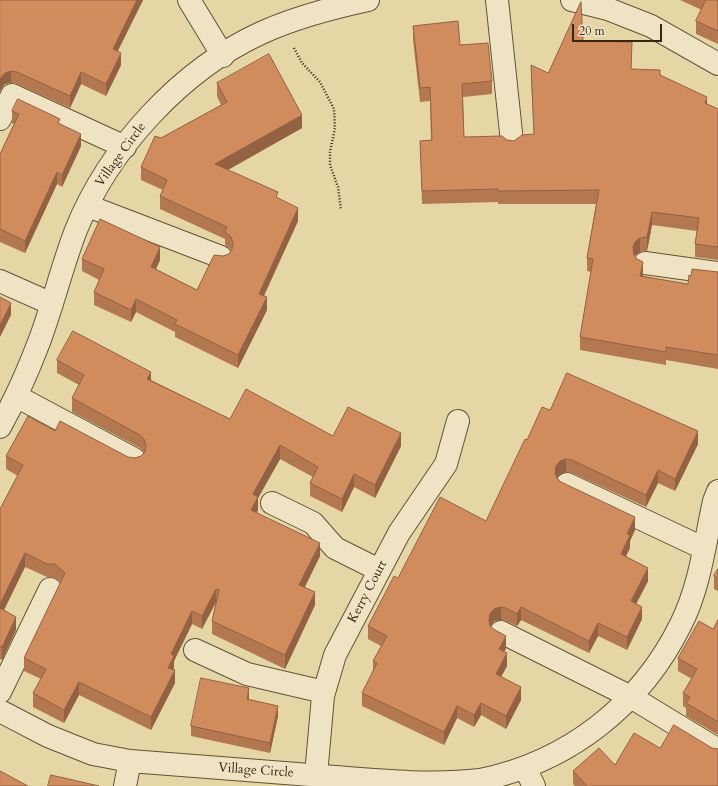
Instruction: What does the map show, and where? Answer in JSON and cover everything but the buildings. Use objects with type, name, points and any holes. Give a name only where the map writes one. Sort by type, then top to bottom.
[{"type":"street","points":[[190,0],[222,56]]},
{"type":"street","name":"Village Circle","points":[[0,427],[16,396],[39,341],[76,229],[97,187],[125,147],[153,112],[187,81],[222,56],[260,34],[334,3],[368,0]]},
{"type":"street","points":[[497,0],[512,142]]},
{"type":"street","points":[[574,0],[608,9],[651,26],[718,64]]},
{"type":"street","points":[[0,119],[12,95],[125,147]]},
{"type":"street","points":[[88,206],[221,257]]},
{"type":"street","points":[[645,263],[718,273]]},
{"type":"street","points":[[0,281],[52,304]]},
{"type":"street","points":[[16,396],[134,459]]},
{"type":"street","name":"Kerry Court","points":[[316,775],[324,692],[335,655],[399,533],[446,464],[458,421]]},
{"type":"street","points":[[567,484],[703,548]]},
{"type":"street","name":"Village Circle","points":[[0,711],[48,736],[93,754],[130,761],[288,780],[316,775],[427,784],[464,784],[479,780],[530,777],[560,752],[596,729],[632,697],[659,664],[682,622],[695,586],[703,548],[714,518],[718,491]]},
{"type":"street","points":[[272,503],[313,523],[335,548],[379,570]]},
{"type":"street","points":[[0,692],[50,590]]},
{"type":"street","points":[[501,632],[632,697],[718,750]]},
{"type":"street","points":[[195,650],[247,674],[324,692]]},
{"type":"street","points":[[125,786],[130,761]]},
{"type":"path","points":[[292,46],[302,63],[320,82],[334,109],[335,128],[330,152],[330,165],[338,187],[340,210]]}]
